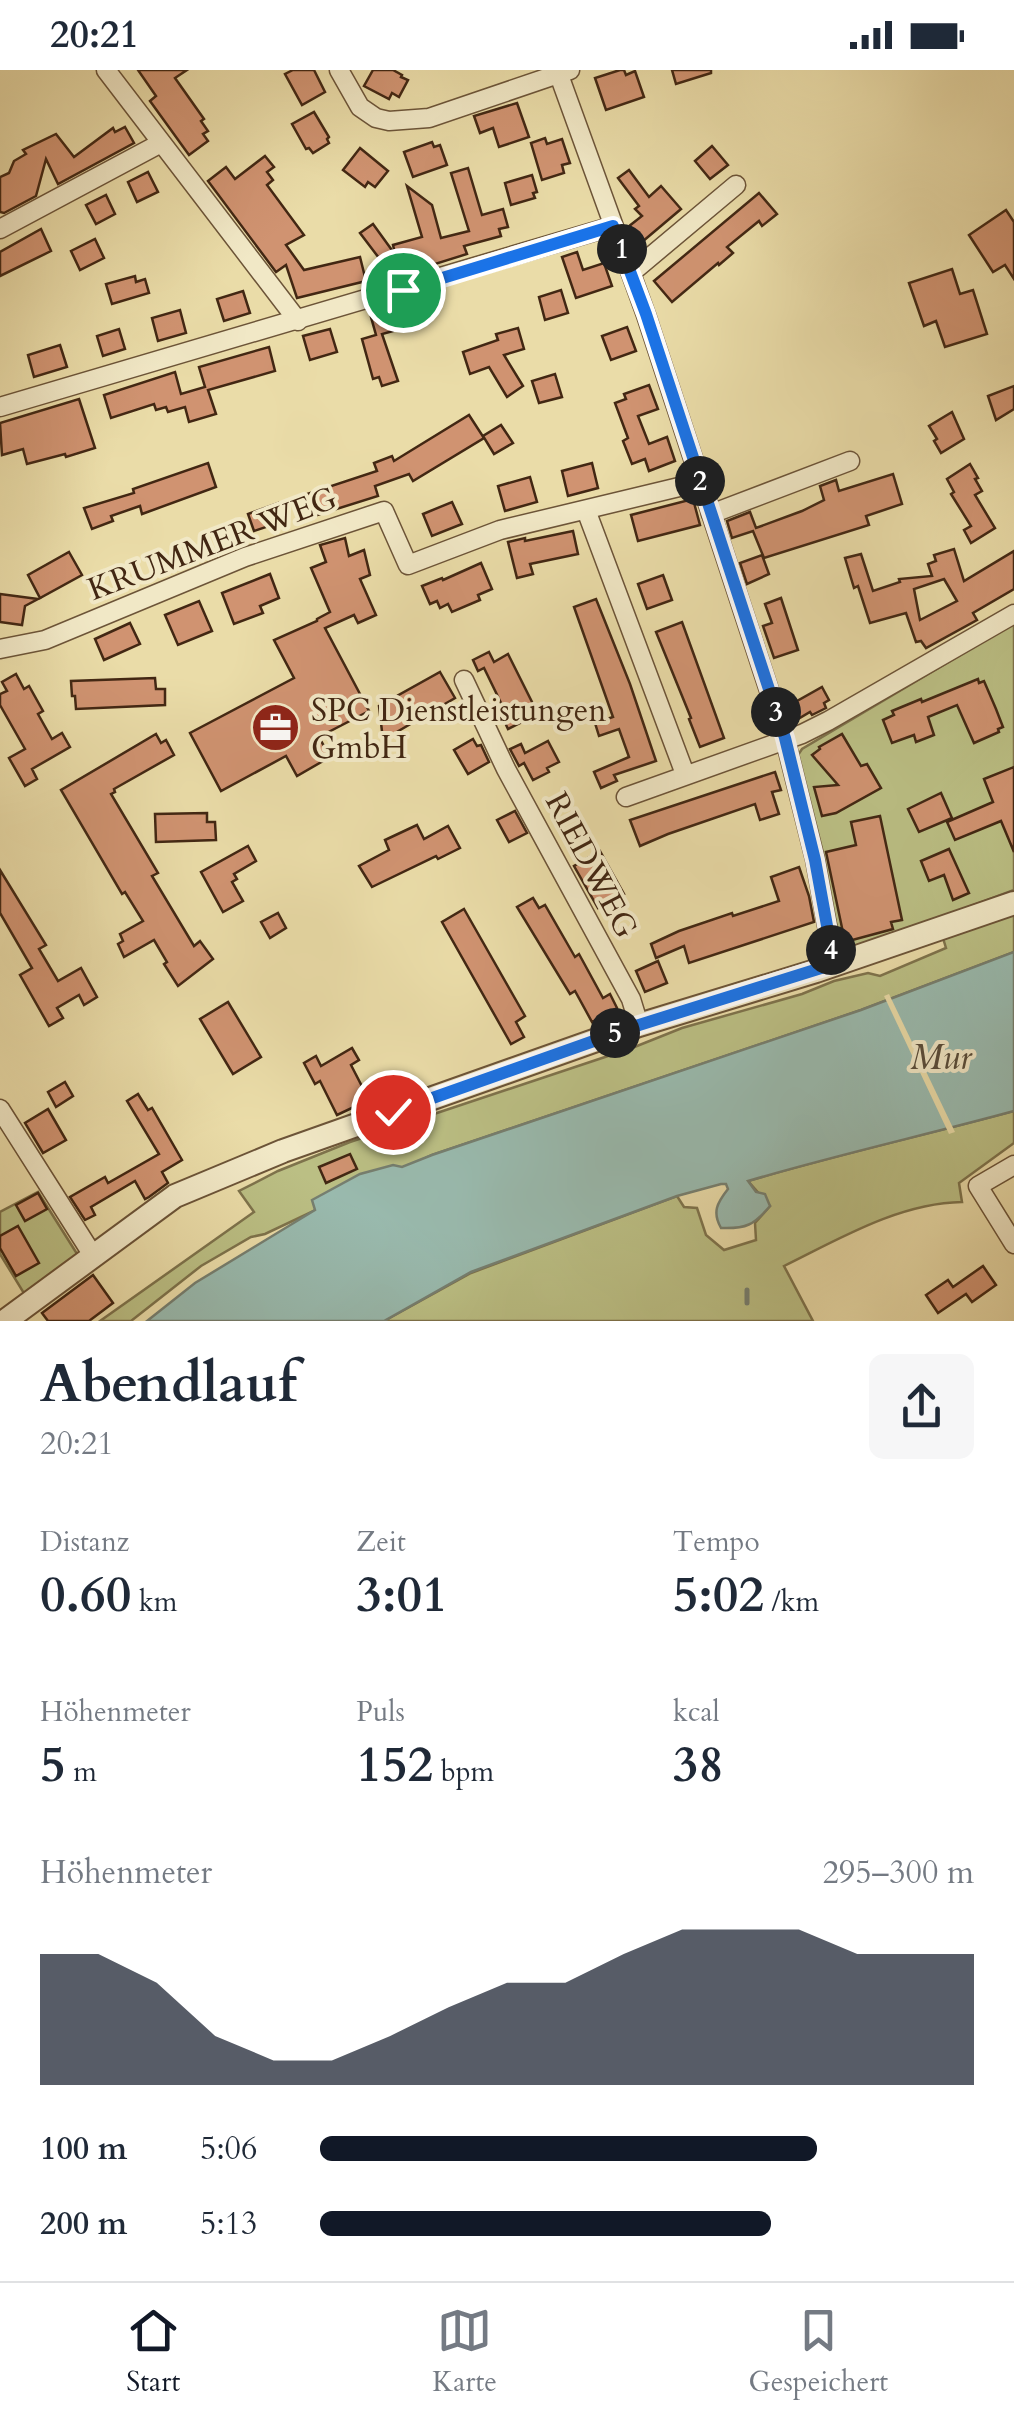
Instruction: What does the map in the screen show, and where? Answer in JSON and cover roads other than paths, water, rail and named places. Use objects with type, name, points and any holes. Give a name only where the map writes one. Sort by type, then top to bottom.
[{"type":"street","points":[[106,70],[298,321]]},
{"type":"street","points":[[339,70],[360,107],[389,121],[429,118],[564,72],[785,738],[815,860],[834,964]]},
{"type":"street","points":[[0,229],[161,143]]},
{"type":"street","points":[[631,273],[736,185]]},
{"type":"street","points":[[0,407],[613,226]]},
{"type":"street","points":[[711,514],[850,461]]},
{"type":"street","name":"KRUMMER WEG","points":[[0,650],[45,640],[245,557],[384,511],[408,564],[500,530],[700,482]]},
{"type":"street","points":[[586,510],[685,774]]},
{"type":"street","points":[[626,798],[828,722],[1014,614]]},
{"type":"street","name":"RIEDWEG","points":[[464,680],[506,769],[631,999],[639,1025]]},
{"type":"street","points":[[5,1321],[175,1196],[283,1151],[639,1025],[1014,902]]},
{"type":"street","points":[[0,1109],[94,1257]]},
{"type":"street","points":[[1014,1165],[978,1186],[1014,1244]]},
{"type":"water","name":"Mur","points":[[1014,952],[1014,1111],[748,1181],[756,1192],[765,1194],[770,1206],[749,1224],[721,1228],[717,1208],[728,1189],[721,1184],[677,1196],[471,1272],[384,1321],[147,1321],[195,1283],[315,1210],[312,1200],[360,1174],[393,1165],[402,1167],[861,1010]]},
{"type":"waterway","points":[[747,1290],[747,1303]]},
{"type":"place","name":"SPC Dienstleistungen GmbH","points":[[276,728]]}]
